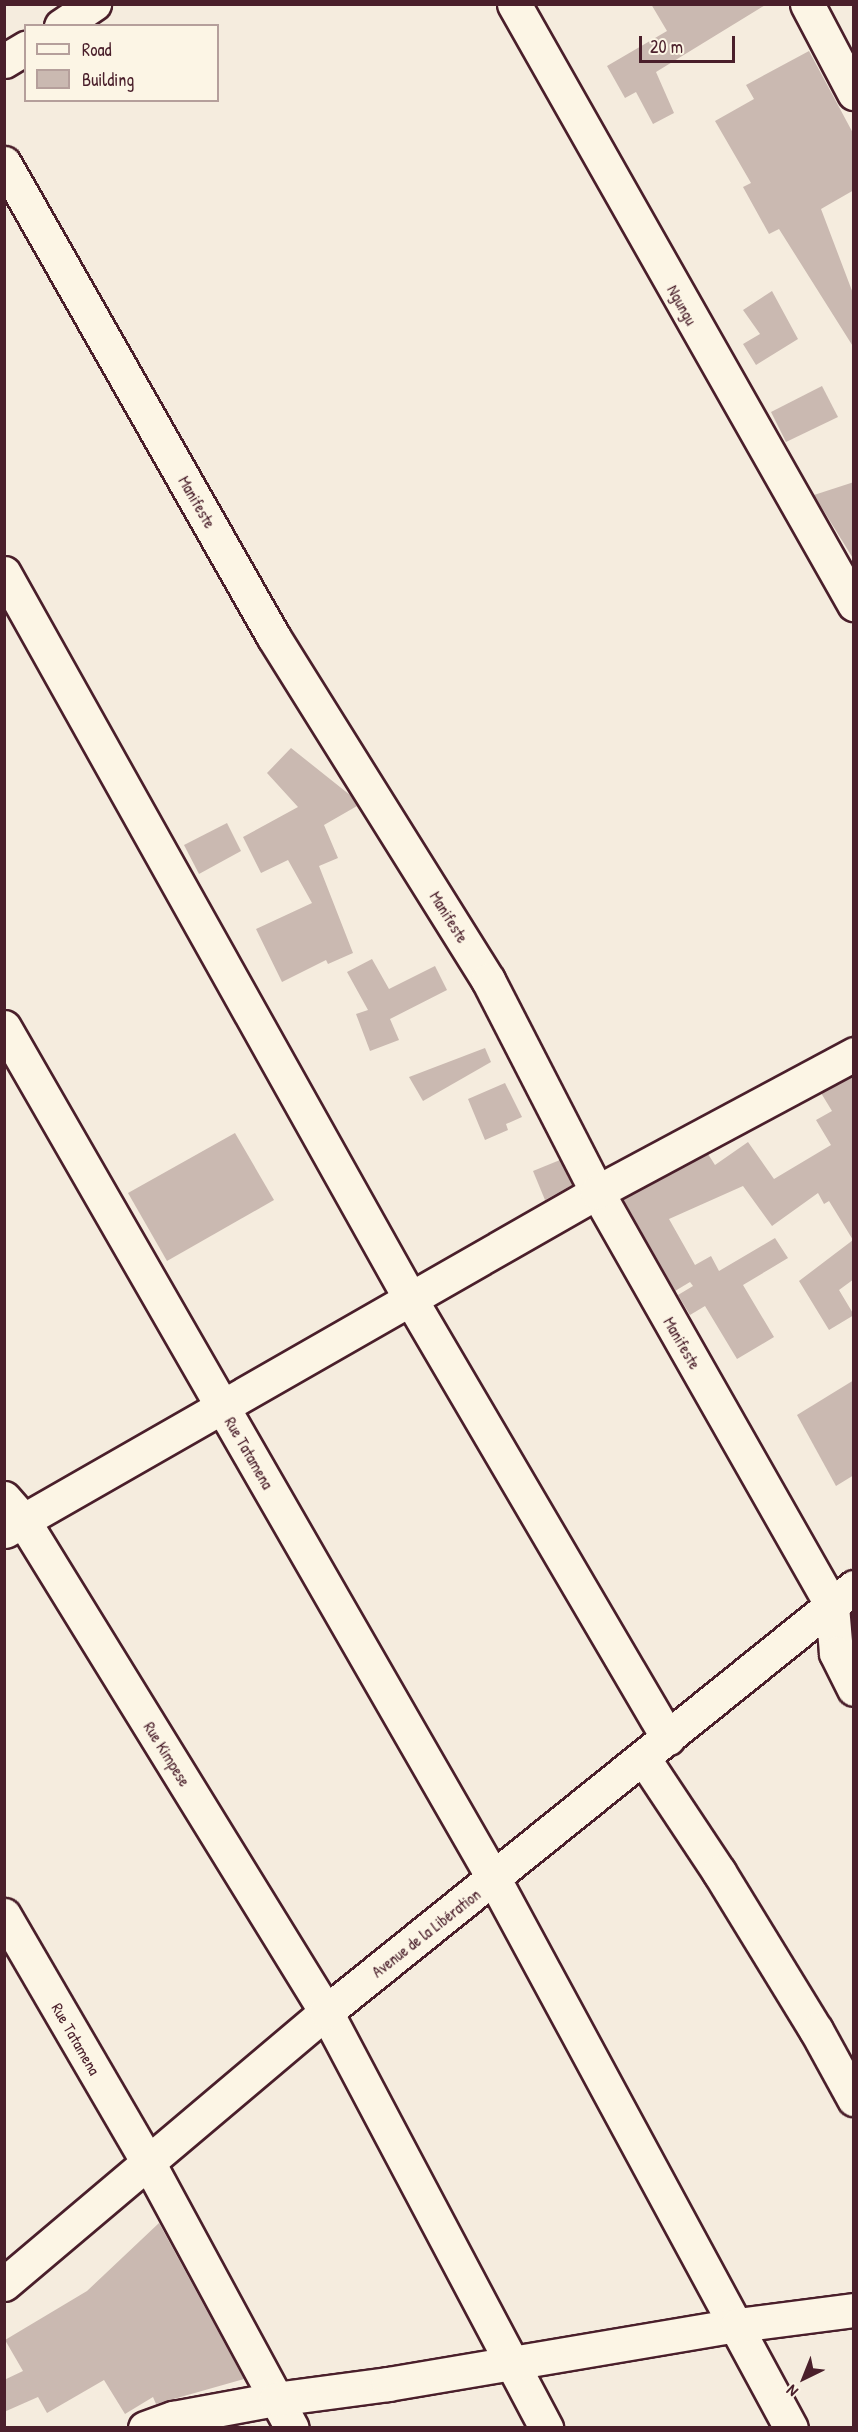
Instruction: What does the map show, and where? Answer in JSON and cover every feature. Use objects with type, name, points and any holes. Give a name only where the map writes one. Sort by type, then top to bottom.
[{"type":"main road","points":[[64,24],[94,4]]},
{"type":"main road","name":"Ngungu","points":[[514,4],[854,604]]},
{"type":"main road","points":[[807,4],[854,93]]},
{"type":"main road","points":[[4,61],[24,49]]},
{"type":"main road","name":"Manifeste","points":[[4,162],[273,636],[488,980],[597,1192],[843,1597],[836,1653],[854,1689]]},
{"type":"main road","points":[[4,573],[411,1300],[656,1749],[719,1872],[816,2030],[854,2099]]},
{"type":"main road","name":"Rue Tatamena","points":[[7,1038],[494,1879],[738,2325],[791,2427]]},
{"type":"main road","points":[[11,1516],[222,1406],[597,1192],[852,1058]]},
{"type":"main road","name":"Rue Kimpese","points":[[11,1516],[326,2013],[514,2362],[546,2427]]},
{"type":"main road","name":"Avenue de la Libération","points":[[4,2284],[67,2235],[148,2162],[326,2013],[843,1597]]},
{"type":"main road","name":"Rue Tatamena","points":[[4,1916],[148,2162],[292,2427]]},
{"type":"main road","points":[[145,2427],[173,2418],[276,2399],[738,2325],[854,2310]]},
{"type":"building","points":[[651,4],[767,4],[656,72],[674,113],[653,124],[636,92],[625,98],[607,66],[667,31]]},
{"type":"building","points":[[809,51],[854,135],[854,190],[821,209],[854,296],[854,348],[779,229],[769,234],[743,187],[751,183],[715,121],[754,99],[746,85]]},
{"type":"building","points":[[772,291],[798,339],[756,365],[743,344],[760,334],[743,310]]},
{"type":"building","points":[[822,386],[838,417],[786,442],[771,412]]},
{"type":"building","points":[[854,482],[854,560],[814,495]]},
{"type":"building","points":[[291,748],[350,795],[357,806],[324,825],[338,858],[319,866],[353,953],[328,964],[326,960],[282,982],[256,929],[312,903],[288,860],[261,873],[243,837],[298,807],[267,773]]},
{"type":"building","points":[[227,823],[241,851],[199,874],[184,845]]},
{"type":"building","points":[[372,959],[389,989],[435,966],[447,990],[390,1019],[399,1040],[370,1051],[356,1014],[368,1010],[347,972]]},
{"type":"building","points":[[485,1048],[491,1062],[423,1101],[409,1077]]},
{"type":"building","points":[[854,1076],[854,1279],[839,1290],[854,1315],[829,1330],[799,1281],[853,1240],[829,1201],[824,1204],[818,1193],[772,1226],[743,1186],[669,1219],[695,1265],[711,1256],[719,1271],[775,1238],[788,1258],[743,1285],[774,1337],[737,1359],[705,1306],[690,1315],[678,1295],[693,1286],[690,1282],[675,1291],[623,1199],[708,1154],[715,1165],[748,1142],[774,1179],[831,1145],[816,1120],[832,1111],[821,1093]]},
{"type":"building","points":[[505,1083],[522,1117],[506,1124],[508,1130],[485,1140],[468,1099]]},
{"type":"building","points":[[235,1133],[274,1200],[167,1261],[128,1193]]},
{"type":"building","points":[[560,1160],[572,1185],[545,1200],[533,1171]]},
{"type":"building","points":[[854,1380],[854,1475],[836,1486],[797,1415]]},
{"type":"building","points":[[159,2223],[244,2379],[156,2404],[153,2397],[125,2414],[104,2380],[47,2413],[38,2397],[4,2412],[4,2380],[23,2371],[5,2340],[87,2291]]}]
